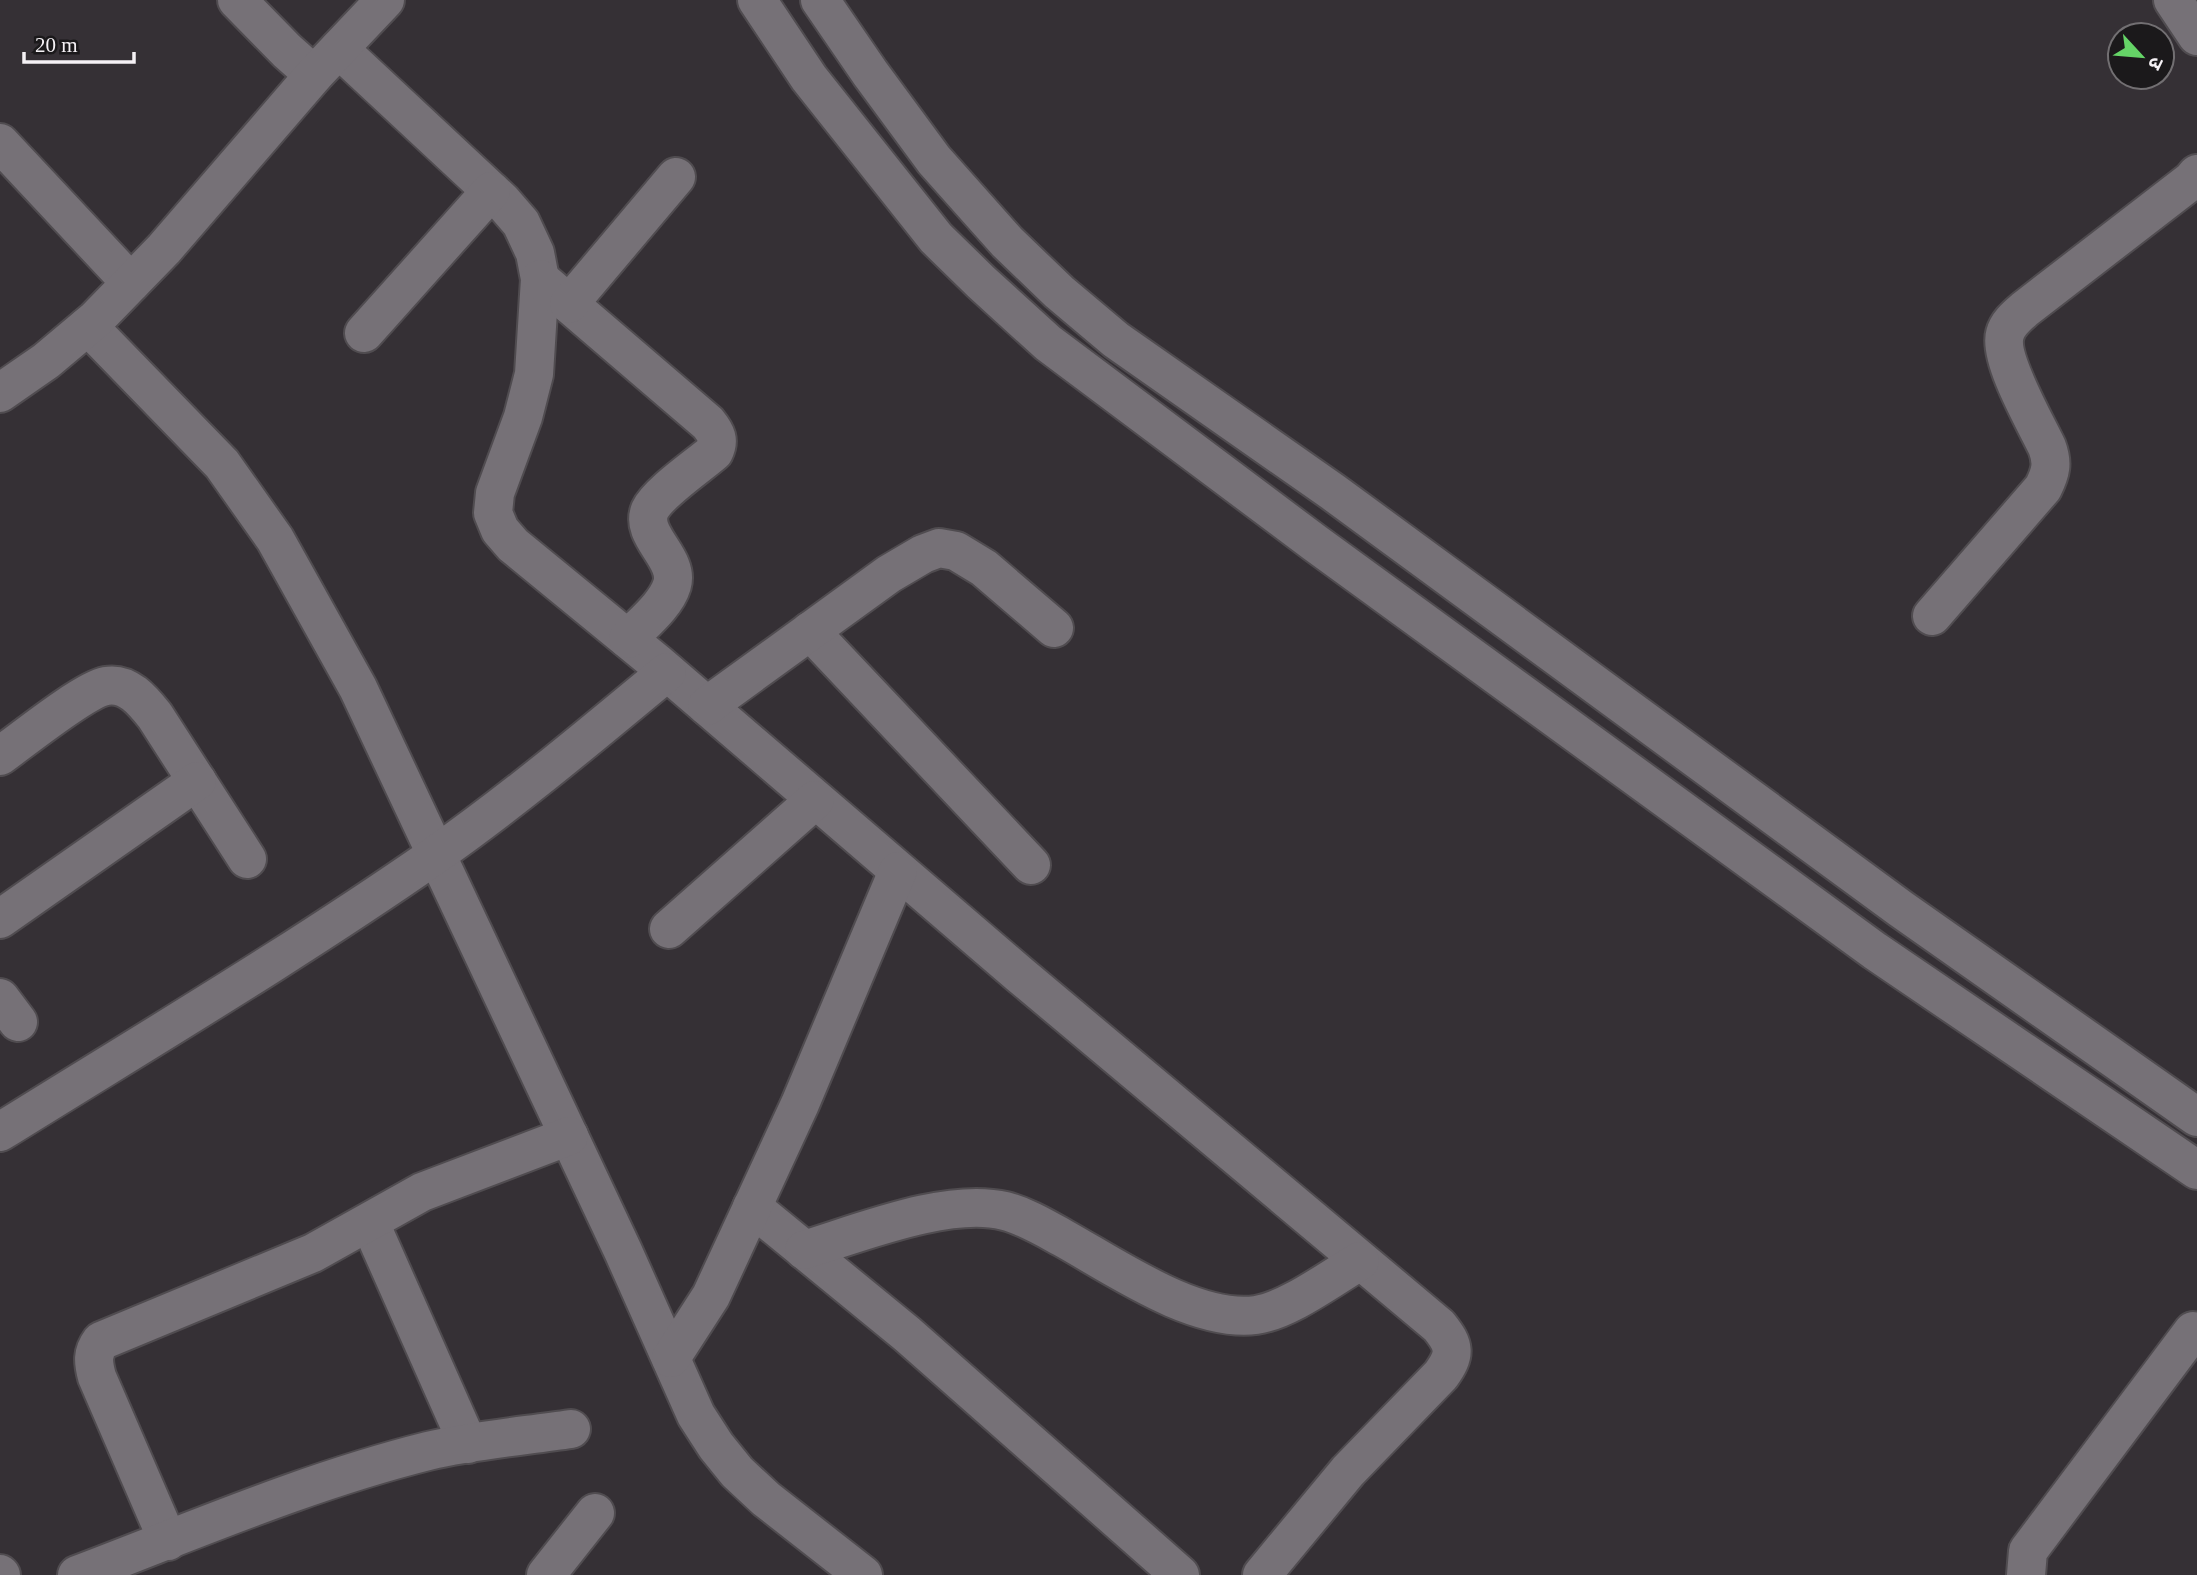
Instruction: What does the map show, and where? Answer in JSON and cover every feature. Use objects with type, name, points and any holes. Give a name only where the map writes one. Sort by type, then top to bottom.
[{"type":"street","points":[[237,0],[327,62],[491,191],[521,223],[535,253],[540,279],[534,374],[523,417],[495,493],[494,513],[499,530],[513,545],[628,639],[898,871],[1439,1326],[1450,1340],[1452,1352],[1441,1375],[1348,1471],[1262,1575]]},
{"type":"street","points":[[0,393],[46,361],[88,326],[131,283],[385,0]]},
{"type":"street","points":[[757,0],[809,78],[936,238],[1048,343],[1315,543],[1875,951],[2197,1170]]},
{"type":"street","points":[[820,0],[934,160],[1016,250],[1059,292],[1116,340],[1333,492],[1901,909],[2197,1117]]},
{"type":"street","points":[[2173,0],[2197,36]]},
{"type":"street","points":[[0,143],[131,283]]},
{"type":"street","points":[[1932,616],[2043,488],[2051,472],[2047,447],[2004,358],[2004,336],[2011,322],[2197,174]]},
{"type":"street","points":[[569,304],[676,177]]},
{"type":"street","points":[[364,332],[491,191]]},
{"type":"street","points":[[540,279],[698,415],[716,434],[717,445],[714,452],[656,500],[649,512],[649,524],[672,567],[673,582],[662,600],[628,639]]},
{"type":"street","points":[[88,326],[222,464],[275,539],[358,688],[569,1136],[696,1415],[737,1472],[766,1499],[863,1575]]},
{"type":"street","points":[[707,706],[889,574],[939,548],[956,551],[984,568],[1054,628]]},
{"type":"street","points":[[810,631],[1031,865]]},
{"type":"street","points":[[0,1132],[282,958],[436,855],[568,754],[667,672]]},
{"type":"street","points":[[0,756],[88,694],[107,686],[126,690],[139,696],[247,859]]},
{"type":"street","points":[[0,919],[197,781]]},
{"type":"street","points":[[669,929],[815,800]]},
{"type":"street","points":[[671,1358],[711,1296],[800,1104],[898,871]]},
{"type":"street","points":[[168,1541],[97,1377],[93,1363],[94,1351],[101,1340],[313,1253],[422,1192],[569,1136]]},
{"type":"street","points":[[752,1207],[907,1334],[1180,1575]]},
{"type":"street","points":[[804,1250],[930,1213],[966,1209],[1005,1211],[1041,1226],[1190,1306],[1230,1315],[1258,1315],[1289,1303],[1360,1261]]},
{"type":"street","points":[[370,1223],[468,1444]]},
{"type":"street","points":[[2026,1575],[2028,1551],[2193,1331]]},
{"type":"street","points":[[77,1575],[328,1480],[431,1451],[571,1429]]},
{"type":"street","points":[[546,1575],[595,1513]]}]
